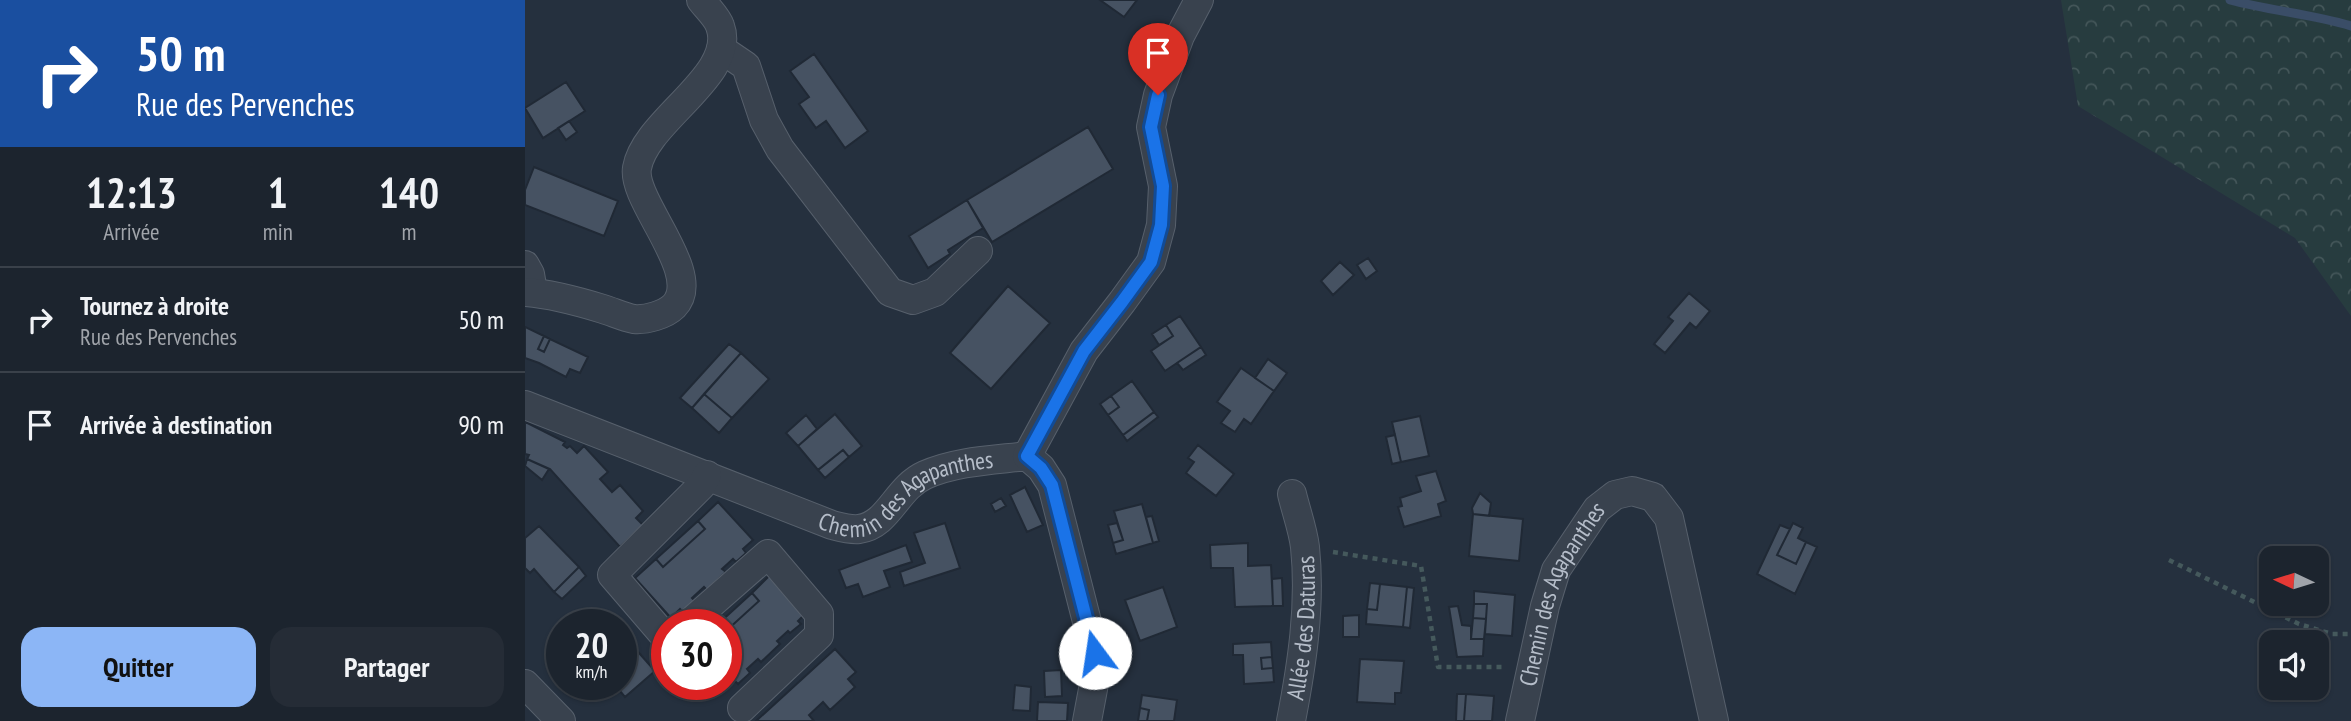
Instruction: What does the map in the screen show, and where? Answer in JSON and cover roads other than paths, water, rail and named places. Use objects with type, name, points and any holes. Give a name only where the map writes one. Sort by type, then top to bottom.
[{"type":"street","points":[[525,265],[530,274],[529,292],[557,296],[635,319],[656,316],[674,307],[682,291],[678,266],[640,188],[636,172],[642,150],[713,69],[721,49],[720,26],[701,0]]},
{"type":"street","points":[[1027,456],[1084,351],[1151,262],[1161,225],[1163,186],[1151,127],[1158,95],[1175,48],[1199,0]]},
{"type":"street","points":[[721,49],[746,65],[764,120],[780,149],[890,292],[913,300],[935,292],[978,251]]},
{"type":"street","name":"Chemin des Agapanthes","points":[[525,405],[832,525],[856,530],[873,525],[906,487],[922,476],[954,466],[1027,456],[1041,468],[1052,485],[1095,653],[1097,668],[1087,721]]},
{"type":"street","points":[[651,620],[612,575],[701,486],[706,475]]},
{"type":"street","name":"Chemin des Agapanthes","points":[[1520,721],[1545,606],[1556,570],[1597,509],[1615,495],[1632,491],[1654,497],[1669,518],[1714,721]]},
{"type":"street","name":"Allée des Daturas","points":[[1291,721],[1299,680],[1308,596],[1305,544],[1292,494]]},
{"type":"street","points":[[705,609],[768,554],[819,614],[819,635],[742,708]]},
{"type":"street","points":[[525,684],[561,721]]},
{"type":"waterway","points":[[2230,0],[2351,26]]}]
